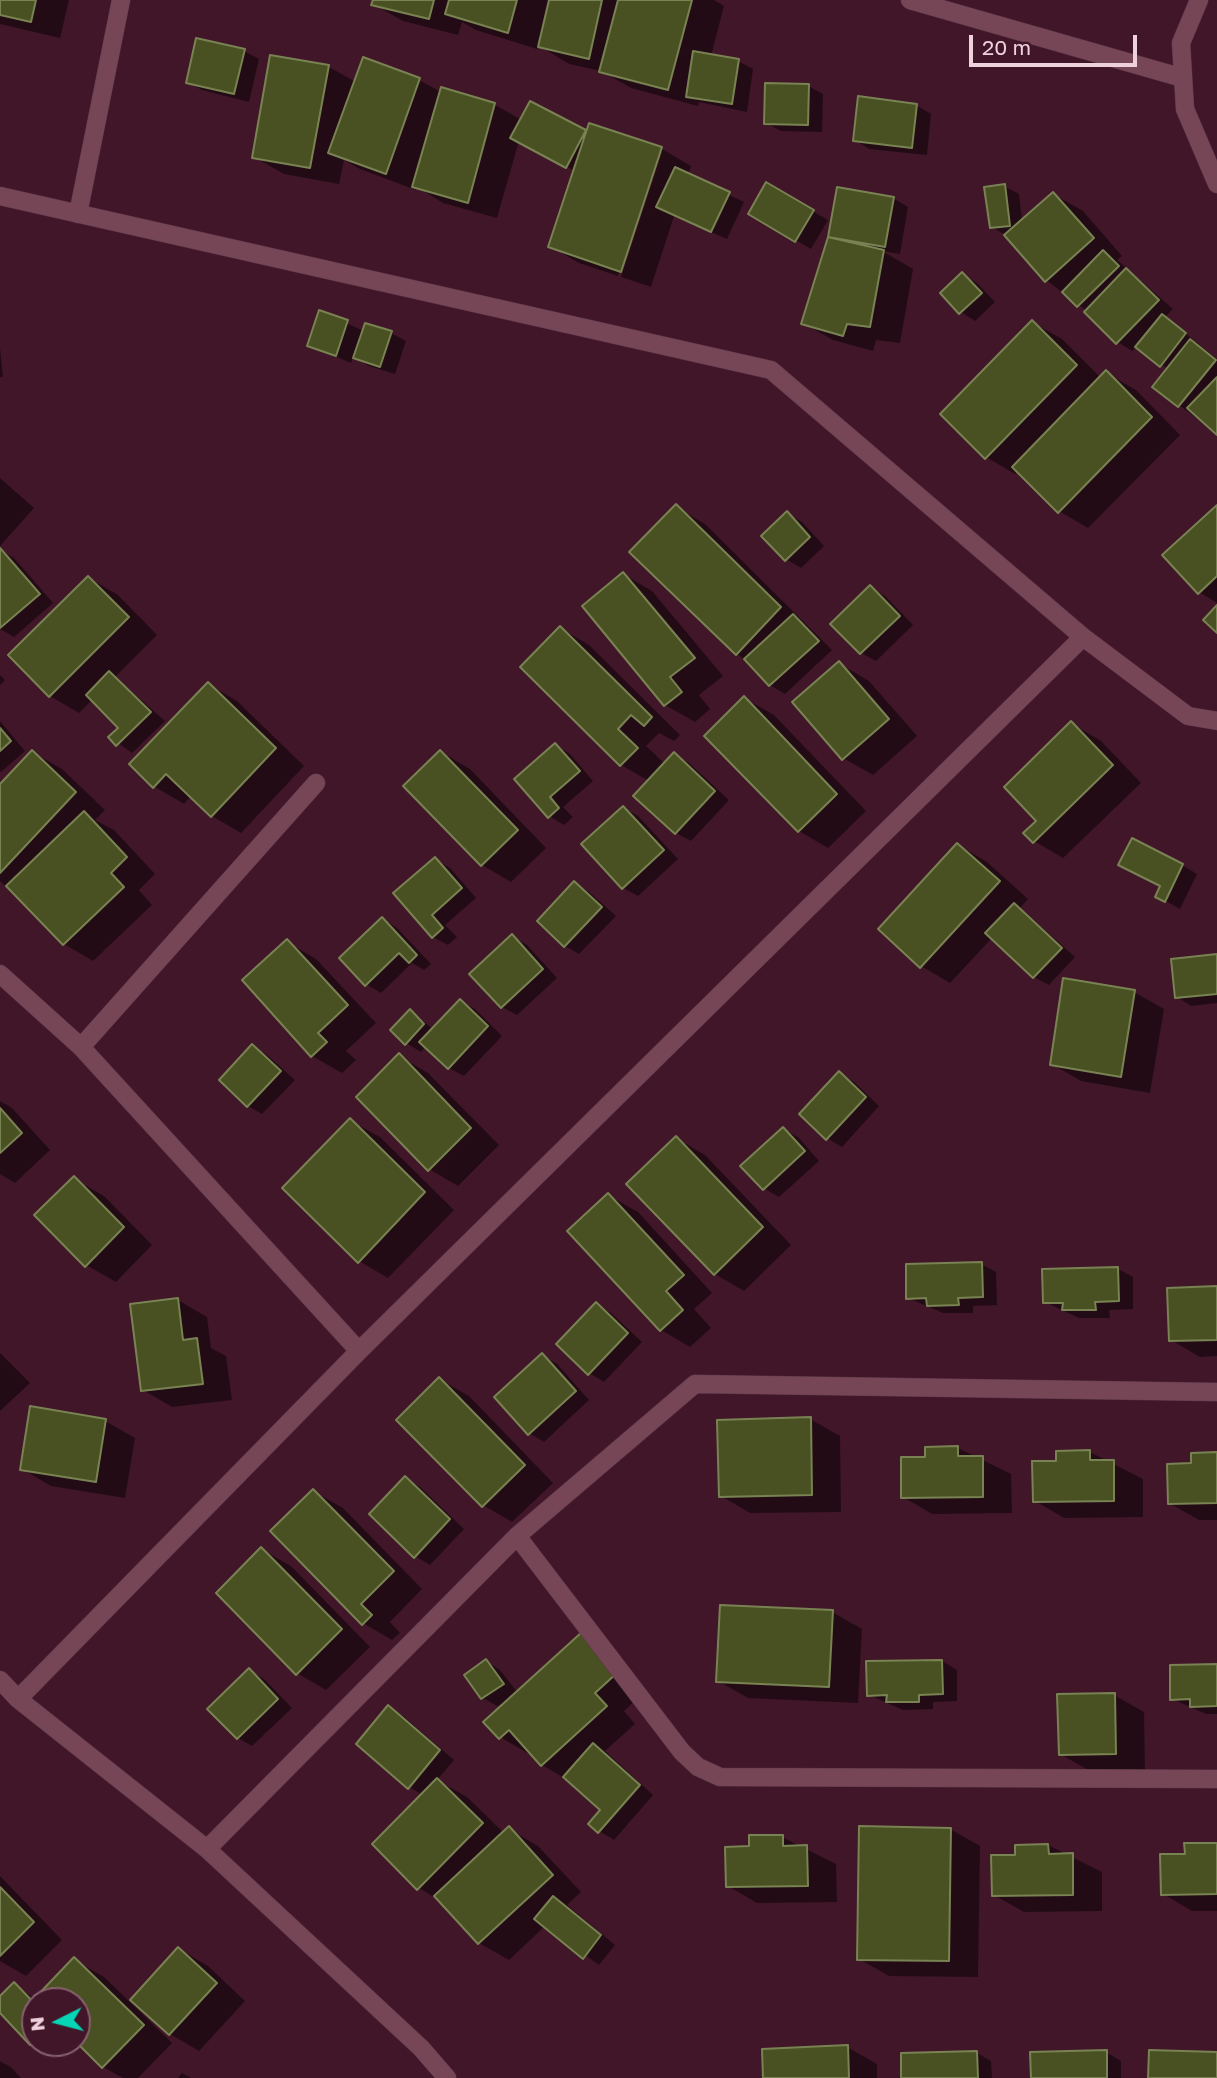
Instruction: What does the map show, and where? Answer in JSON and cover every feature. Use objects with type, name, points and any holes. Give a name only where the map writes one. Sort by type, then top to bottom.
[{"type":"street","points":[[78,214],[121,0]]},
{"type":"street","points":[[910,0],[1183,78]]},
{"type":"street","points":[[1199,0],[1181,43],[1185,109],[1217,184]]},
{"type":"street","points":[[0,196],[771,370],[1083,637],[1188,716],[1217,721]]},
{"type":"street","points":[[18,1699],[359,1351],[1083,637]]},
{"type":"street","points":[[81,1047],[316,783]]},
{"type":"street","points":[[0,974],[81,1047],[359,1351]]},
{"type":"street","points":[[207,1849],[517,1536],[695,1384],[1217,1392]]},
{"type":"street","points":[[517,1536],[682,1752],[698,1767],[720,1777],[1217,1779]]},
{"type":"street","points":[[0,1680],[18,1699],[207,1849],[421,2048],[447,2078]]},
{"type":"building","points":[[0,0],[36,0],[31,22],[0,15]]},
{"type":"building","points":[[373,0],[434,0],[429,19],[371,5]]},
{"type":"building","points":[[449,0],[517,0],[508,33],[445,14]]},
{"type":"building","points":[[549,0],[602,0],[589,59],[538,47]]},
{"type":"building","points":[[618,0],[692,0],[668,90],[599,72]]},
{"type":"building","points":[[196,38],[245,49],[234,94],[186,83]]},
{"type":"building","points":[[693,51],[739,59],[732,104],[686,97]]},
{"type":"building","points":[[270,55],[329,65],[310,168],[252,158]]},
{"type":"building","points":[[363,57],[420,78],[386,174],[328,153]]},
{"type":"building","points":[[765,83],[809,84],[808,125],[764,124]]},
{"type":"building","points":[[441,87],[495,103],[468,203],[412,187]]},
{"type":"building","points":[[858,96],[917,104],[912,148],[853,141]]},
{"type":"building","points":[[530,101],[586,130],[566,168],[510,138]]},
{"type":"building","points":[[589,123],[662,147],[621,272],[548,247]]},
{"type":"building","points":[[675,167],[730,192],[711,232],[656,207]]},
{"type":"building","points":[[766,182],[814,210],[795,242],[748,214]]},
{"type":"building","points":[[1005,184],[1010,226],[990,228],[984,187]]},
{"type":"building","points":[[837,187],[894,197],[885,247],[828,237]]},
{"type":"building","points":[[1053,192],[1094,238],[1045,282],[1004,235]]},
{"type":"building","points":[[828,237],[884,250],[870,327],[847,324],[843,336],[801,324]]},
{"type":"building","points":[[1103,250],[1119,266],[1077,307],[1062,292]]},
{"type":"building","points":[[1126,268],[1159,300],[1116,344],[1084,312]]},
{"type":"building","points":[[962,272],[982,293],[959,314],[940,293]]},
{"type":"building","points":[[319,310],[348,320],[336,356],[307,346]]},
{"type":"building","points":[[1162,314],[1186,333],[1160,367],[1135,347]]},
{"type":"building","points":[[1032,320],[1077,365],[985,459],[940,414]]},
{"type":"building","points":[[365,323],[392,331],[380,367],[353,358]]},
{"type":"building","points":[[1190,339],[1216,360],[1178,407],[1152,387]]},
{"type":"building","points":[[1106,370],[1152,417],[1058,513],[1012,467]]},
{"type":"building","points":[[1217,377],[1217,435],[1187,408]]},
{"type":"building","points":[[676,504],[781,607],[736,655],[629,552]]},
{"type":"building","points":[[1217,505],[1217,576],[1198,594],[1162,555]]},
{"type":"building","points":[[787,511],[810,537],[785,561],[761,536]]},
{"type":"building","points":[[0,548],[40,594],[0,628]]},
{"type":"building","points":[[623,572],[695,658],[670,677],[682,692],[664,706],[582,606]]},
{"type":"building","points":[[88,576],[129,617],[49,697],[8,655]]},
{"type":"building","points":[[870,585],[900,616],[860,654],[830,624]]},
{"type":"building","points":[[1217,605],[1217,633],[1203,620]]},
{"type":"building","points":[[793,614],[819,641],[769,686],[744,659]]},
{"type":"building","points":[[560,626],[652,717],[644,726],[631,715],[618,729],[638,748],[620,766],[520,667]]},
{"type":"building","points":[[839,661],[889,719],[842,760],[792,702]]},
{"type":"building","points":[[109,671],[151,712],[116,746],[108,737],[118,728],[86,695]]},
{"type":"building","points":[[208,682],[276,748],[211,817],[166,774],[153,788],[129,764]]},
{"type":"building","points":[[744,696],[837,794],[798,832],[704,736]]},
{"type":"building","points":[[1071,721],[1113,765],[1033,843],[1023,833],[1036,821],[1004,787]]},
{"type":"building","points":[[0,728],[11,741],[0,751]]},
{"type":"building","points":[[555,743],[580,771],[550,797],[559,808],[548,818],[514,779]]},
{"type":"building","points":[[32,750],[76,792],[0,873],[0,784]]},
{"type":"building","points":[[440,750],[518,830],[481,866],[403,786]]},
{"type":"building","points":[[674,752],[715,791],[675,834],[633,796]]},
{"type":"building","points":[[623,806],[664,850],[622,889],[581,844]]},
{"type":"building","points":[[84,811],[127,857],[111,873],[124,887],[63,945],[6,886]]},
{"type":"building","points":[[1132,838],[1183,864],[1165,902],[1155,897],[1160,886],[1118,865]]},
{"type":"building","points":[[957,843],[1000,881],[920,968],[878,929]]},
{"type":"building","points":[[435,857],[462,888],[432,915],[443,928],[432,938],[393,893]]},
{"type":"building","points":[[574,881],[602,907],[564,947],[537,921]]},
{"type":"building","points":[[1014,903],[1062,948],[1033,978],[985,933]]},
{"type":"building","points":[[382,917],[417,955],[409,963],[399,953],[365,986],[339,958]]},
{"type":"building","points":[[512,934],[543,969],[501,1008],[469,974]]},
{"type":"building","points":[[287,939],[348,1005],[318,1033],[327,1042],[311,1057],[242,980]]},
{"type":"building","points":[[1217,954],[1217,994],[1175,998],[1171,959]]},
{"type":"building","points":[[1063,978],[1135,990],[1121,1077],[1050,1065]]},
{"type":"building","points":[[460,999],[488,1026],[448,1069],[419,1042]]},
{"type":"building","points":[[410,1009],[424,1024],[405,1045],[390,1030]]},
{"type":"building","points":[[252,1044],[281,1071],[247,1107],[219,1080]]},
{"type":"building","points":[[399,1053],[471,1128],[428,1171],[356,1097]]},
{"type":"building","points":[[839,1071],[866,1097],[826,1140],[799,1114]]},
{"type":"building","points":[[0,1108],[22,1133],[0,1153]]},
{"type":"building","points":[[350,1118],[425,1192],[358,1263],[282,1188]]},
{"type":"building","points":[[783,1127],[805,1151],[763,1190],[740,1166]]},
{"type":"building","points":[[676,1136],[763,1227],[714,1275],[626,1184]]},
{"type":"building","points":[[74,1176],[124,1227],[85,1267],[34,1215]]},
{"type":"building","points":[[608,1193],[684,1275],[666,1291],[683,1310],[660,1331],[567,1231]]},
{"type":"building","points":[[982,1262],[983,1297],[958,1298],[959,1305],[927,1306],[926,1298],[906,1299],[906,1264]]},
{"type":"building","points":[[1118,1267],[1119,1301],[1095,1302],[1096,1310],[1062,1310],[1063,1303],[1043,1303],[1042,1269]]},
{"type":"building","points":[[1217,1286],[1217,1340],[1169,1341],[1167,1288]]},
{"type":"building","points":[[178,1298],[183,1340],[197,1338],[203,1384],[141,1391],[130,1304]]},
{"type":"building","points":[[596,1302],[628,1333],[588,1375],[556,1344]]},
{"type":"building","points":[[542,1353],[576,1391],[528,1435],[494,1397]]},
{"type":"building","points":[[439,1377],[525,1465],[482,1507],[396,1420]]},
{"type":"building","points":[[30,1406],[106,1419],[96,1482],[20,1470]]},
{"type":"building","points":[[811,1417],[812,1495],[719,1497],[717,1420]]},
{"type":"building","points":[[958,1446],[958,1456],[983,1456],[983,1497],[901,1498],[901,1457],[925,1457],[925,1447]]},
{"type":"building","points":[[1090,1450],[1090,1460],[1114,1460],[1114,1501],[1033,1502],[1032,1461],[1056,1461],[1056,1451]]},
{"type":"building","points":[[1217,1452],[1217,1503],[1168,1504],[1167,1464],[1191,1463],[1191,1453]]},
{"type":"building","points":[[405,1476],[450,1519],[414,1558],[369,1514]]},
{"type":"building","points":[[313,1489],[394,1571],[361,1604],[372,1615],[362,1625],[270,1531]]},
{"type":"building","points":[[261,1547],[342,1629],[296,1675],[216,1593]]},
{"type":"building","points":[[720,1605],[833,1610],[829,1687],[716,1682]]},
{"type":"building","points":[[582,1632],[617,1673],[595,1693],[607,1706],[541,1766],[509,1730],[499,1739],[483,1722]]},
{"type":"building","points":[[486,1659],[504,1684],[481,1699],[464,1675]]},
{"type":"building","points":[[942,1660],[943,1694],[919,1695],[919,1702],[886,1702],[887,1695],[867,1696],[866,1661]]},
{"type":"building","points":[[1217,1664],[1217,1706],[1190,1707],[1190,1699],[1170,1700],[1170,1665]]},
{"type":"building","points":[[249,1668],[278,1699],[237,1739],[207,1709]]},
{"type":"building","points":[[1115,1693],[1116,1754],[1059,1755],[1057,1694]]},
{"type":"building","points":[[388,1705],[440,1750],[408,1789],[356,1744]]},
{"type":"building","points":[[593,1743],[640,1785],[598,1833],[588,1824],[600,1810],[563,1777]]},
{"type":"building","points":[[437,1778],[483,1823],[417,1890],[372,1844]]},
{"type":"building","points":[[509,1826],[553,1875],[478,1944],[434,1896]]},
{"type":"building","points":[[859,1826],[951,1828],[949,1961],[857,1960]]},
{"type":"building","points":[[749,1835],[783,1835],[783,1846],[807,1845],[808,1886],[726,1887],[725,1847],[749,1846]]},
{"type":"building","points":[[1184,1843],[1217,1843],[1217,1894],[1161,1895],[1160,1854],[1185,1854]]},
{"type":"building","points":[[1048,1844],[1049,1854],[1073,1853],[1073,1895],[992,1896],[991,1855],[1015,1855],[1015,1845]]},
{"type":"building","points":[[0,1887],[34,1922],[0,1956]]},
{"type":"building","points":[[553,1896],[601,1935],[583,1959],[534,1919]]},
{"type":"building","points":[[178,1947],[217,1983],[169,2035],[130,2000]]},
{"type":"building","points":[[74,1957],[144,2025],[102,2068],[91,2057],[91,1987],[45,1987]]},
{"type":"building","points":[[14,1982],[21,1989],[21,2035],[0,2013],[0,1996]]},
{"type":"building","points":[[848,2045],[849,2078],[763,2078],[762,2049]]},
{"type":"building","points":[[1107,2050],[1107,2078],[1031,2078],[1030,2052]]},
{"type":"building","points":[[1149,2050],[1217,2052],[1217,2078],[1148,2078]]},
{"type":"building","points":[[977,2051],[978,2078],[901,2078],[901,2053]]}]
